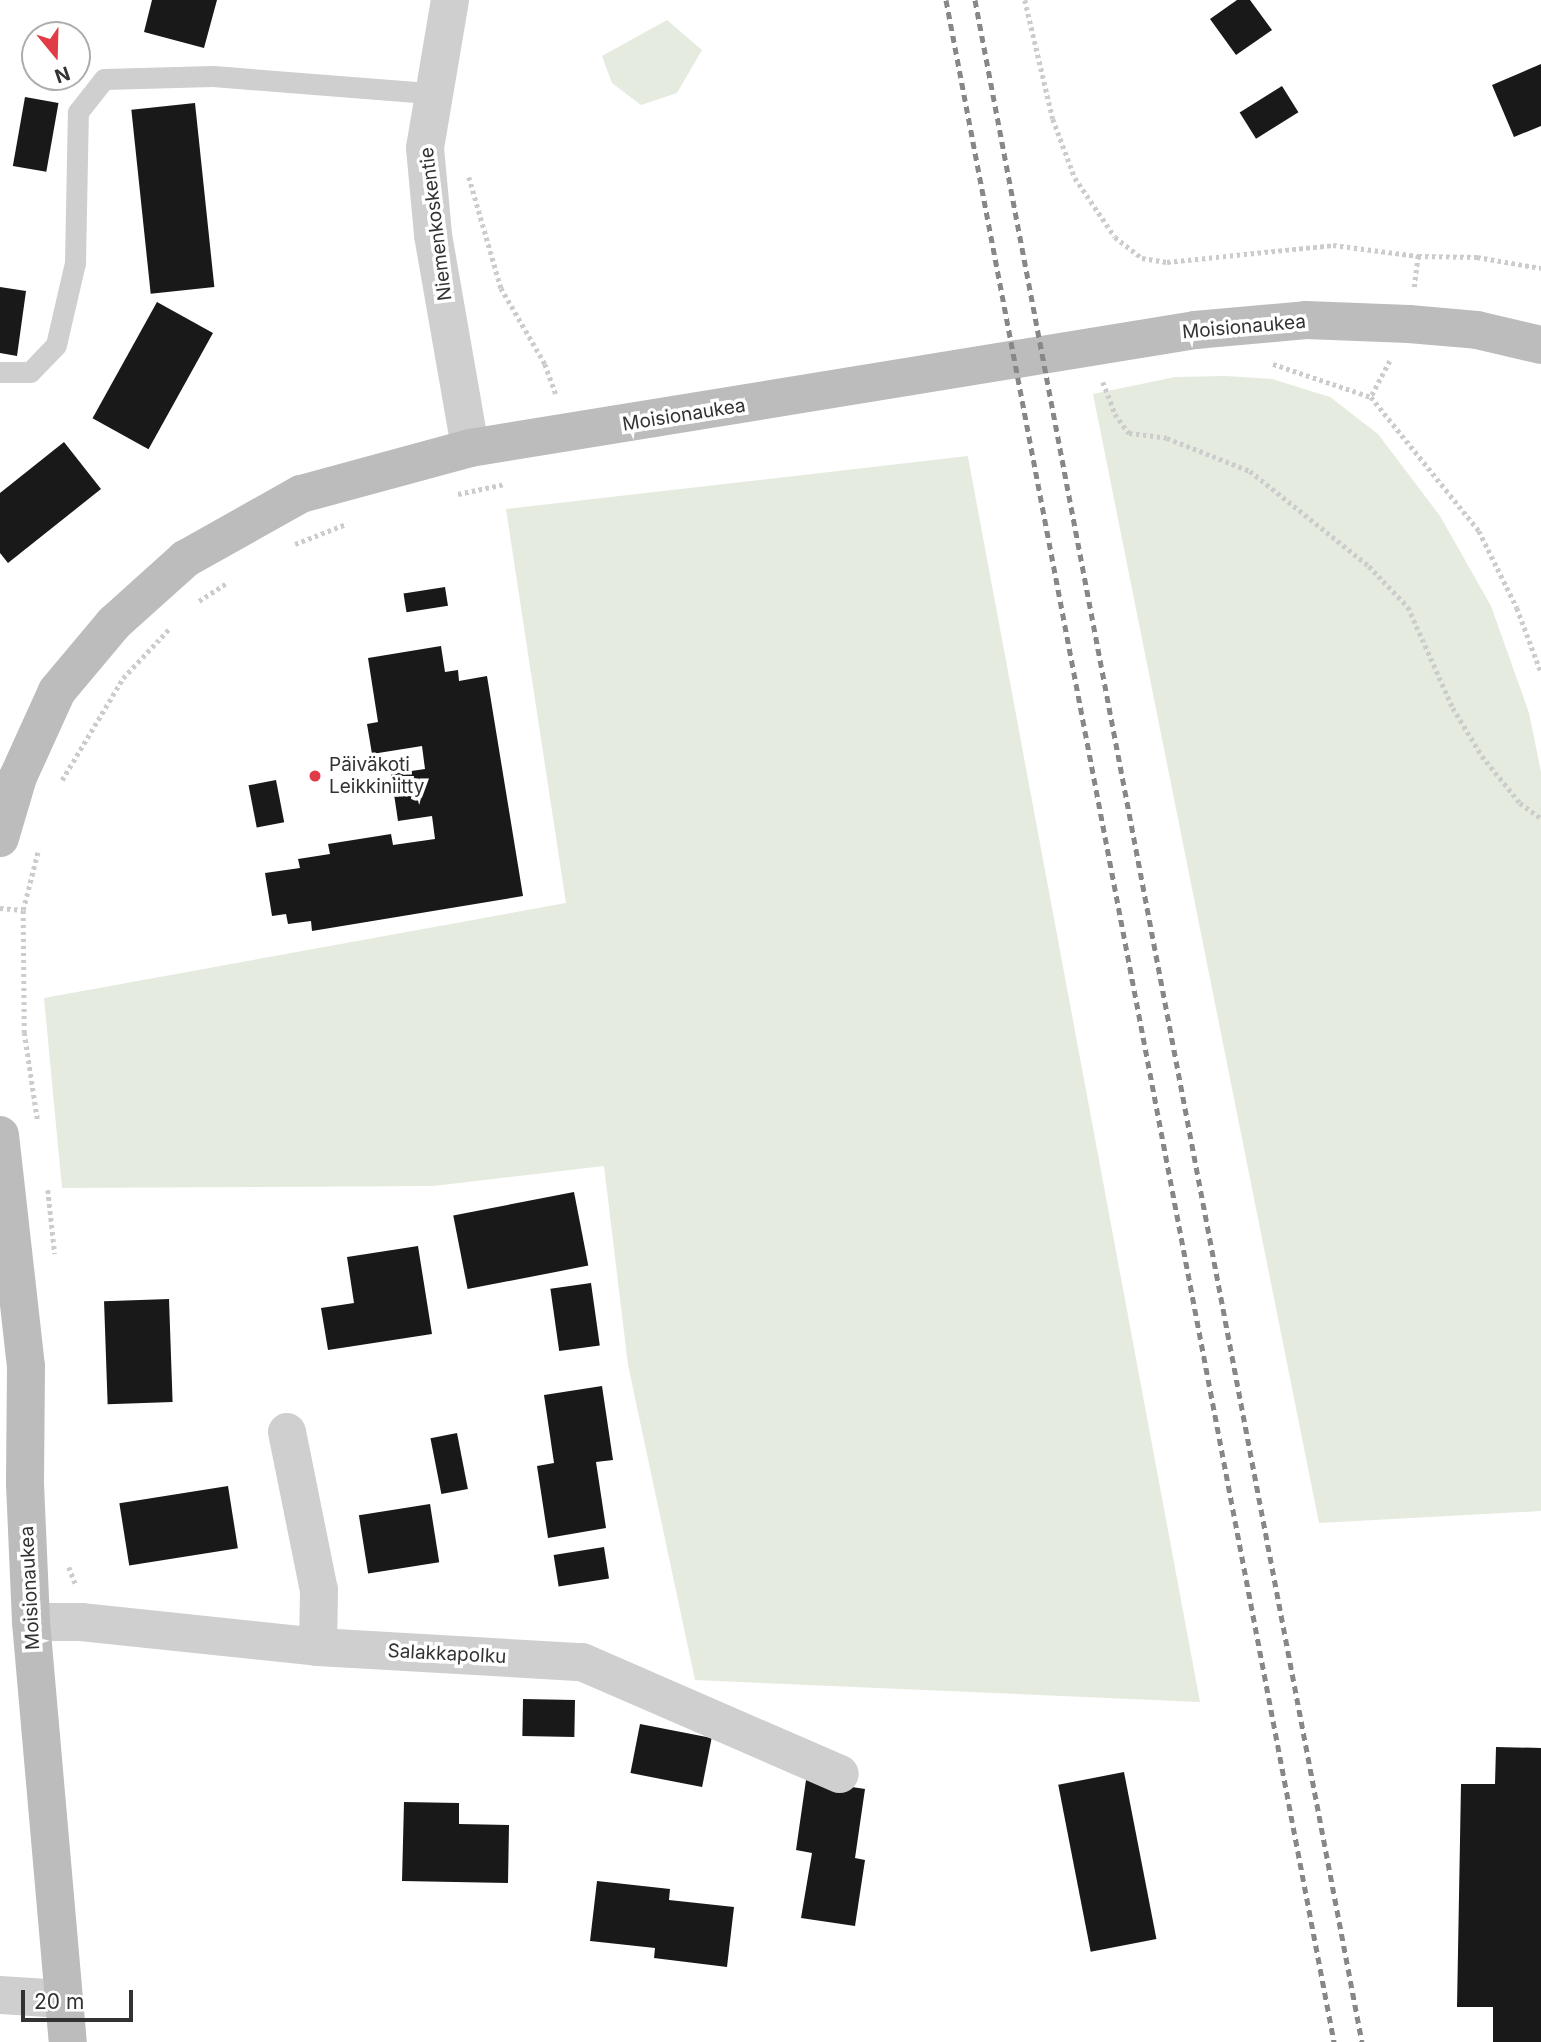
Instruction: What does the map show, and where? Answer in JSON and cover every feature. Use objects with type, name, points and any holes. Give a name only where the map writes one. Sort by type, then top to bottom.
[{"type":"street","name":"Niemenkoskentie","points":[[450,0],[431,93],[425,148],[433,235],[470,448]]},
{"type":"street","name":"Moisionaukea","points":[[0,838],[18,777],[58,691],[114,623],[185,559],[302,494],[470,448],[571,434],[1195,330],[1306,320],[1409,324],[1477,330],[1541,345]]},
{"type":"street","name":"Moisionaukea","points":[[0,1135],[26,1366],[25,1485],[30,1622],[62,1999],[68,2042]]},
{"type":"street","points":[[287,1432],[319,1590],[318,1647]]},
{"type":"street","name":"Salakkapolku","points":[[30,1622],[81,1622],[318,1647],[582,1662],[840,1774]]},
{"type":"street","points":[[0,1995],[62,1999]]},
{"type":"lane","points":[[0,372],[30,372],[56,345],[75,263],[78,111],[104,79],[212,76],[431,93]]},
{"type":"path","points":[[1026,0],[1053,119],[1075,178],[1126,248],[1142,258],[1167,262],[1333,245],[1418,256],[1477,257],[1541,268]]},
{"type":"path","points":[[468,175],[501,288],[545,364],[571,434]]},
{"type":"path","points":[[1371,397],[1409,324],[1418,256]]},
{"type":"path","points":[[1270,364],[1283,364],[1371,397],[1479,531],[1517,608],[1541,672]]},
{"type":"path","points":[[1088,382],[1115,377]]},
{"type":"path","points":[[1102,379],[1115,414],[1129,433],[1167,438],[1250,471],[1369,566],[1408,607],[1453,708],[1482,757],[1520,803],[1541,818]]},
{"type":"path","points":[[449,496],[514,482]]},
{"type":"path","points":[[293,545],[358,519]]},
{"type":"path","points":[[187,610],[233,579]]},
{"type":"path","points":[[59,784],[122,678],[178,620]]},
{"type":"path","points":[[38,1124],[24,1033],[23,910],[39,847]]},
{"type":"path","points":[[0,908],[23,910]]},
{"type":"path","points":[[46,1176],[56,1268]]},
{"type":"path","points":[[67,1560],[78,1591],[81,1622]]},
{"type":"shaded area","points":[[667,20],[702,50],[677,93],[641,105],[612,83],[602,56]]},
{"type":"shaded area","points":[[1175,377],[1272,379],[1330,397],[1378,434],[1440,516],[1491,606],[1529,713],[1541,772],[1541,1511],[1319,1523],[1093,394]]},
{"type":"shaded area","points":[[968,456],[1200,1702],[695,1680],[628,1365],[604,1166],[433,1186],[62,1188],[44,998],[566,903],[506,509]]},
{"type":"building","points":[[152,0],[217,0],[204,48],[144,32]]},
{"type":"building","points":[[1237,0],[1250,0],[1272,30],[1236,55],[1210,19]]},
{"type":"building","points":[[1541,64],[1541,126],[1514,137],[1492,85]]},
{"type":"building","points":[[1282,86],[1298,112],[1256,139],[1240,112]]},
{"type":"building","points":[[25,97],[58,103],[46,172],[13,166]]},
{"type":"building","points":[[195,103],[214,287],[151,294],[131,110]]},
{"type":"building","points":[[0,287],[26,291],[17,356],[0,353]]},
{"type":"building","points":[[157,302],[213,333],[148,449],[93,418]]},
{"type":"building","points":[[64,442],[101,489],[8,563],[0,553],[0,493]]},
{"type":"building","points":[[445,587],[448,606],[406,612],[404,594]]},
{"type":"building","points":[[441,646],[445,672],[458,670],[459,681],[487,676],[523,896],[312,931],[311,921],[288,924],[286,914],[272,916],[265,873],[300,868],[298,859],[330,854],[328,844],[391,834],[393,845],[435,839],[432,816],[398,821],[391,774],[425,769],[422,746],[372,754],[367,724],[378,722],[368,658]]},
{"type":"building","points":[[276,780],[284,822],[257,828],[249,785]]},
{"type":"building","points":[[574,1192],[588,1266],[468,1289],[453,1215]]},
{"type":"building","points":[[418,1246],[432,1334],[328,1350],[321,1308],[354,1303],[347,1257]]},
{"type":"building","points":[[591,1283],[600,1345],[559,1351],[550,1289]]},
{"type":"building","points":[[169,1299],[173,1402],[108,1404],[104,1301]]},
{"type":"building","points":[[602,1386],[613,1460],[596,1462],[606,1528],[548,1538],[537,1466],[554,1463],[544,1395]]},
{"type":"building","points":[[457,1433],[468,1489],[441,1494],[430,1438]]},
{"type":"building","points":[[228,1486],[238,1548],[129,1565],[119,1503]]},
{"type":"building","points":[[430,1504],[439,1562],[368,1574],[359,1515]]},
{"type":"building","points":[[604,1547],[609,1579],[559,1587],[554,1555]]},
{"type":"building","points":[[523,1699],[575,1700],[574,1737],[522,1736]]},
{"type":"building","points":[[640,1724],[712,1738],[702,1787],[630,1773]]},
{"type":"building","points":[[1496,1747],[1541,1748],[1541,2042],[1493,2042],[1493,2007],[1457,2007],[1461,1784],[1495,1784]]},
{"type":"building","points":[[1124,1772],[1156,1939],[1091,1952],[1058,1785]]},
{"type":"building","points":[[806,1780],[865,1789],[855,1858],[865,1860],[855,1926],[801,1918],[812,1853],[796,1850]]},
{"type":"building","points":[[404,1802],[459,1803],[459,1824],[509,1825],[508,1883],[402,1881]]},
{"type":"building","points":[[597,1881],[670,1889],[669,1900],[734,1907],[727,1967],[654,1958],[655,1948],[590,1941]]},
{"type":"railway","points":[[946,0],[1334,2042]]},
{"type":"railway","points":[[975,0],[1362,2042]]},
{"type":"place","name":"Päiväkoti Leikkiniitty","points":[[315,776]]}]
